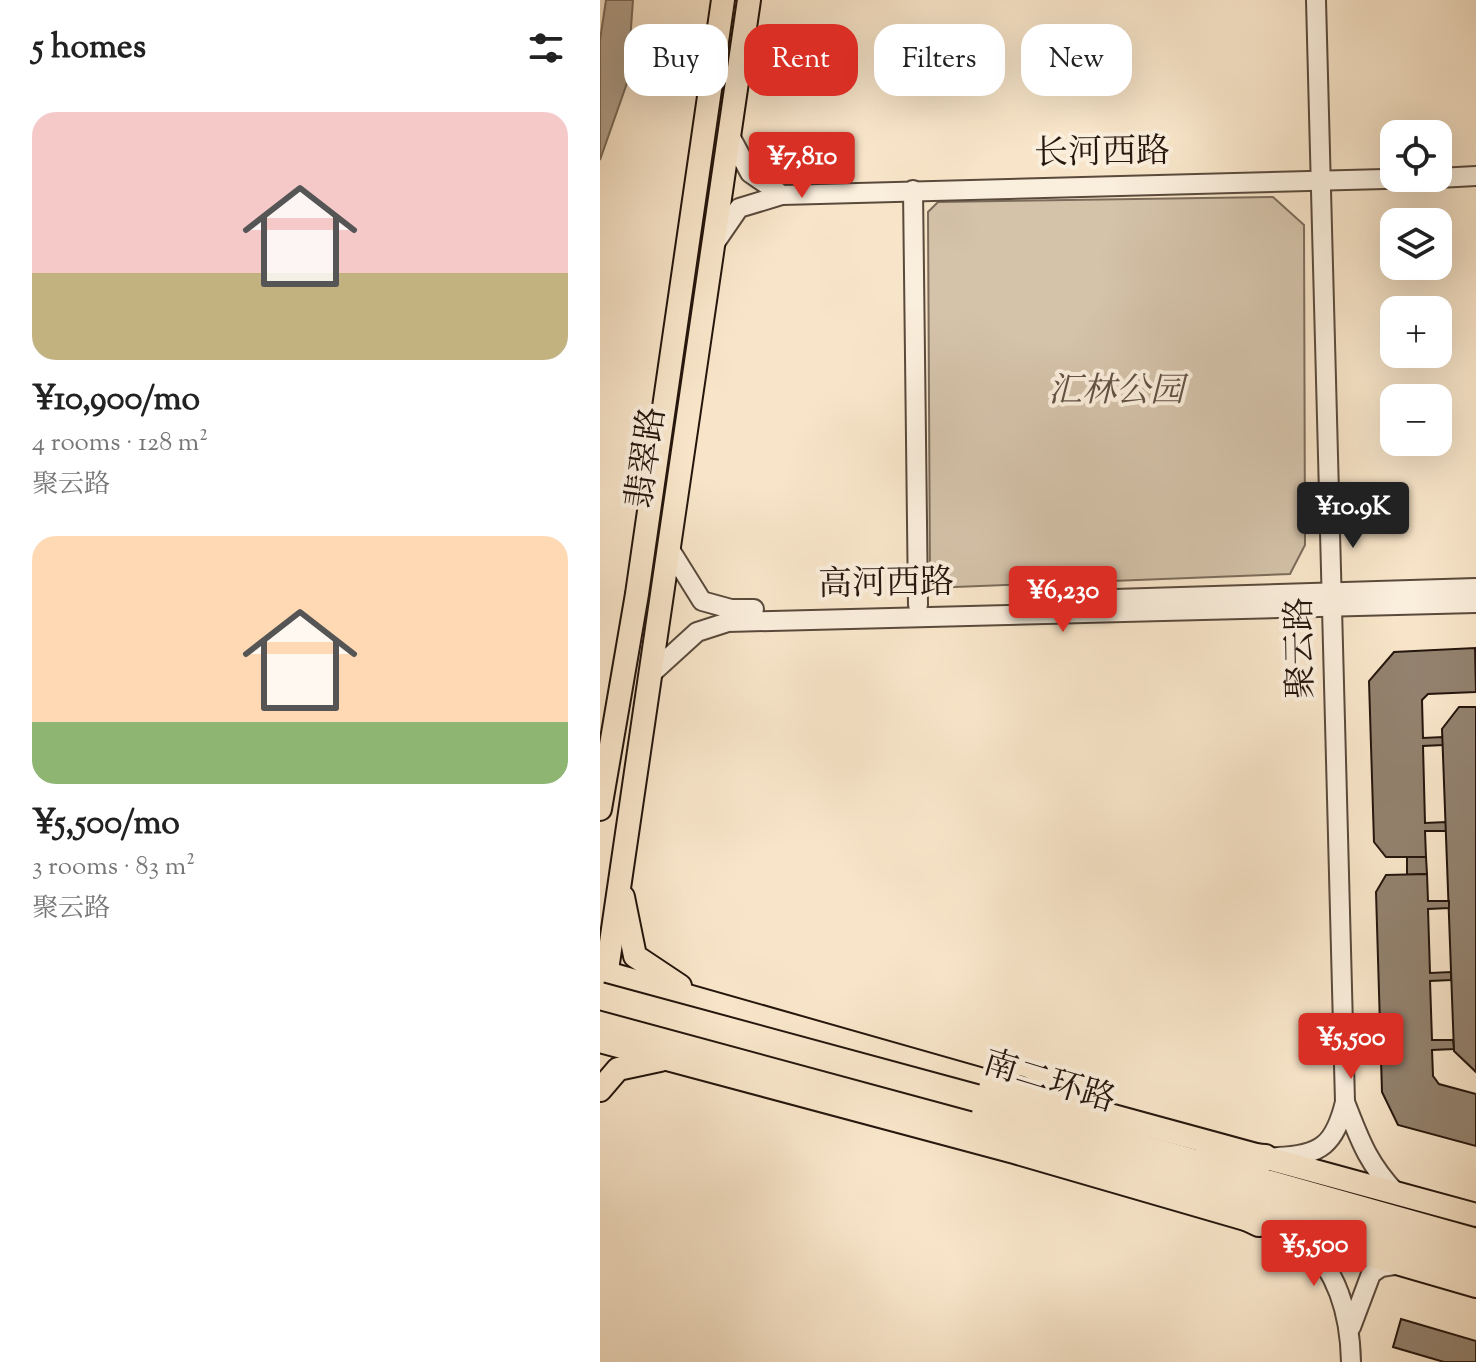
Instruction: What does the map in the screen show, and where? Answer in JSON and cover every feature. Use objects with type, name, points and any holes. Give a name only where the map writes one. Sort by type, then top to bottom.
[{"type":"highway","name":"南二环路","points":[[602,980],[974,1110]]},
{"type":"highway","name":"南二环路","points":[[600,1021],[974,1110],[1144,1159],[1476,1263]]},
{"type":"highway","points":[[1018,1090],[1259,1223]]},
{"type":"highway","points":[[1014,1152],[1144,1159],[1265,1158]]},
{"type":"highway","name":"南二环路","points":[[1144,1159],[1476,1242]]},
{"type":"main road","name":"翡翠路","points":[[600,809],[637,594],[723,0]]},
{"type":"main road","name":"翡翠路","points":[[600,1021],[602,980],[652,673],[749,0]]},
{"type":"main road","points":[[620,884],[635,956],[699,999]]},
{"type":"main road","points":[[602,980],[699,999],[1476,1215]]},
{"type":"main road","points":[[600,1041],[1014,1152],[1259,1223],[1308,1242],[1476,1286]]},
{"type":"main road","points":[[600,1090],[618,1069],[666,1059]]},
{"type":"street","name":"聚云路","points":[[1316,0],[1345,1102]]},
{"type":"street","points":[[729,134],[750,173],[782,195]]},
{"type":"street","points":[[1452,177],[1476,176]]},
{"type":"street","name":"长河西路","points":[[713,246],[739,208],[782,195],[1380,179]]},
{"type":"street","points":[[913,190],[918,605]]},
{"type":"street","name":"高河西路","points":[[669,548],[702,601],[731,609],[1333,599],[1476,603]]},
{"type":"street","name":"高河西路","points":[[652,673],[697,632],[728,622],[1333,599],[1476,588]]},
{"type":"street","points":[[1265,1158],[1296,1157],[1327,1143],[1338,1130],[1345,1102]]},
{"type":"street","points":[[1345,1102],[1363,1150],[1378,1174],[1396,1193]]},
{"type":"street","points":[[1308,1242],[1339,1291],[1351,1327],[1351,1362]]},
{"type":"street","points":[[1351,1327],[1371,1274],[1391,1266],[1476,1294]]},
{"type":"green space","name":"汇林公园","points":[[1273,197],[1304,225],[1305,545],[1290,574],[930,588],[928,212],[938,202]]},
{"type":"shaded area","points":[[606,0],[633,0],[631,24],[624,24],[624,92],[600,160],[600,40]]},
{"type":"building","points":[[1475,648],[1476,692],[1428,694],[1422,700],[1423,738],[1443,737],[1443,745],[1423,746],[1425,823],[1446,822],[1446,831],[1425,831],[1426,857],[1386,857],[1374,842],[1369,681],[1394,652]]},
{"type":"building","points":[[1459,707],[1476,707],[1476,1072],[1454,1051],[1442,729]]},
{"type":"building","points":[[1407,857],[1426,857],[1427,874],[1407,875]]},
{"type":"building","points":[[1427,874],[1428,901],[1449,901],[1449,908],[1428,909],[1430,973],[1451,972],[1451,980],[1430,981],[1432,1040],[1453,1040],[1454,1049],[1432,1050],[1433,1076],[1439,1084],[1476,1094],[1476,1146],[1398,1125],[1382,1092],[1376,892],[1386,875]]},
{"type":"building","points":[[1401,1319],[1476,1341],[1476,1362],[1444,1362],[1393,1347]]}]
